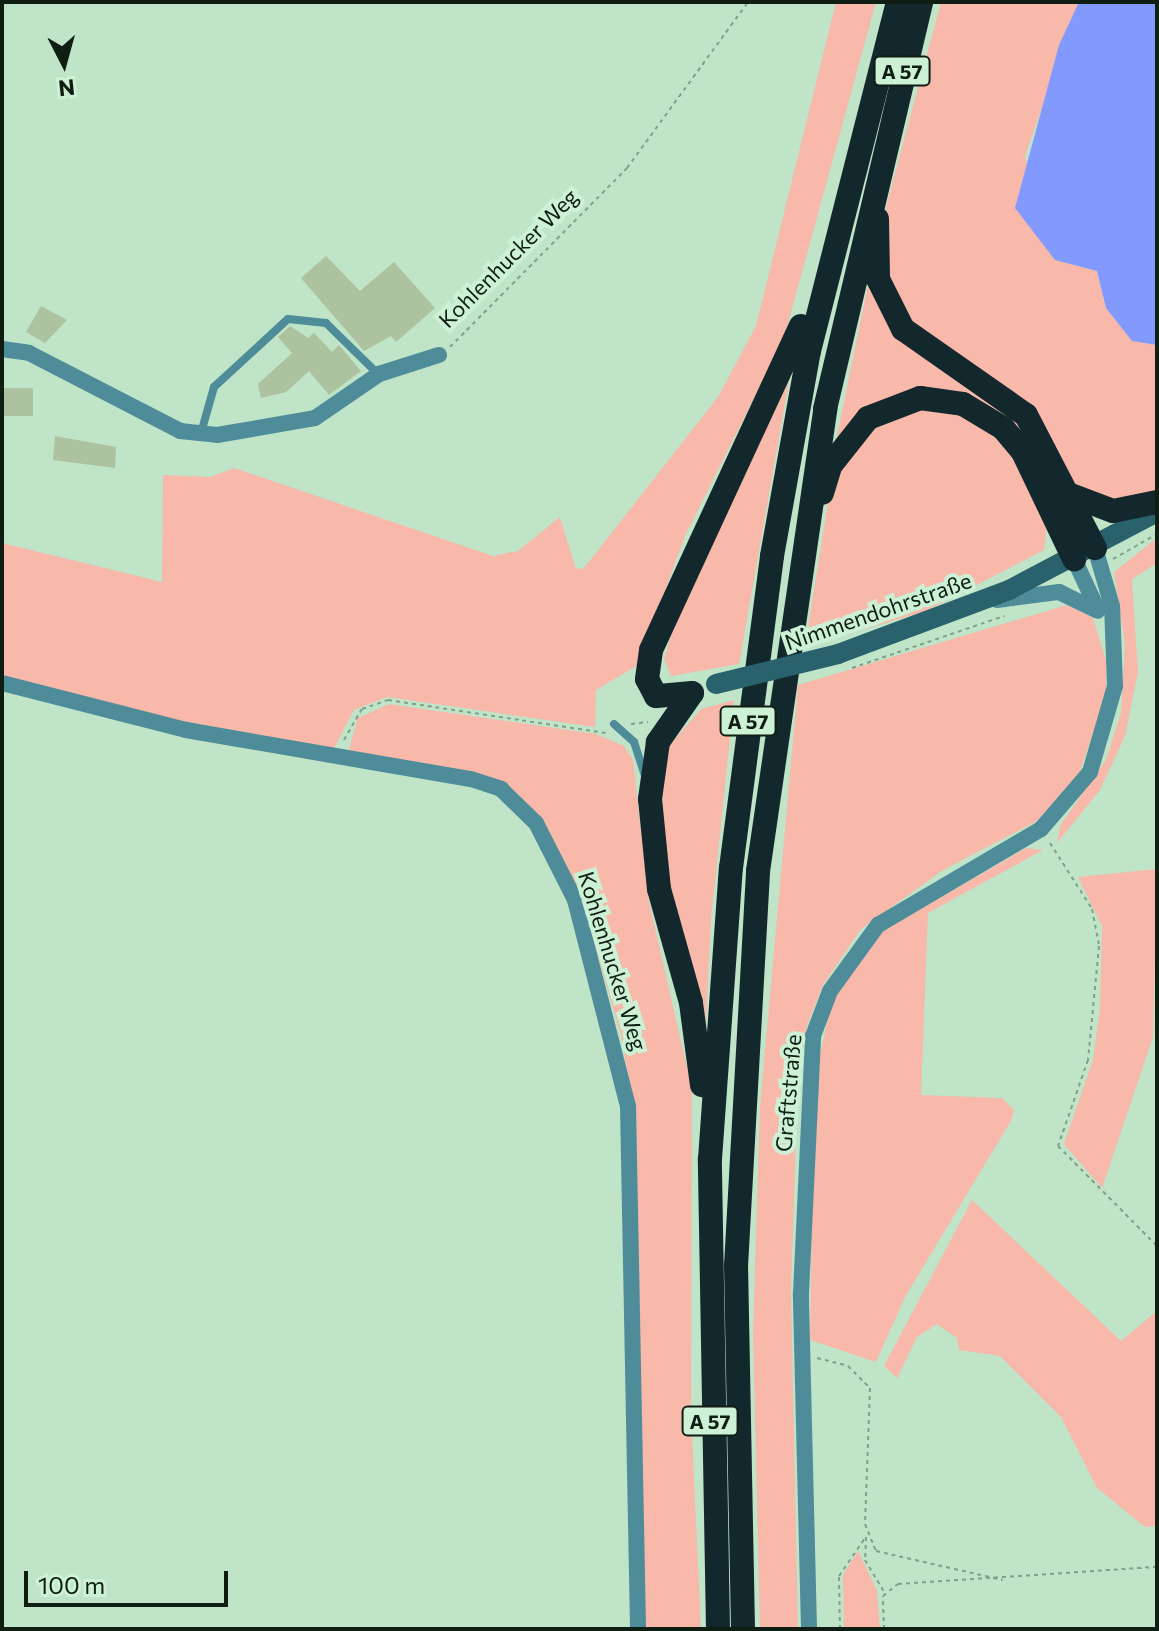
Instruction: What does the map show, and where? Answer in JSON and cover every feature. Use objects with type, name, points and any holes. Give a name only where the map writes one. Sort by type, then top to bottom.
[{"type":"highway","name":"A 57","points":[[718,1629],[710,1218],[719,1020],[749,719],[836,230],[898,2]]},
{"type":"highway","name":"A 57","points":[[743,1629],[739,1145],[758,871],[796,571],[884,140],[921,2]]},
{"type":"highway","points":[[884,140],[875,261],[887,304],[920,346],[1026,415],[1068,494],[1084,553]]},
{"type":"highway","points":[[692,693],[656,696],[647,679],[651,650],[707,517],[785,370],[836,230]]},
{"type":"highway","points":[[796,571],[830,466],[849,435],[886,407],[920,398],[963,404],[1003,428],[1023,452],[1084,553]]},
{"type":"highway","points":[[1068,494],[1113,511],[1157,502]]},
{"type":"highway","points":[[692,693],[658,742],[650,799],[659,889],[700,1045],[710,1218]]},
{"type":"street","points":[[2,349],[29,353],[201,434]]},
{"type":"street","name":"Kohlenhucker Weg","points":[[201,434],[305,421],[379,374],[439,355]]},
{"type":"street","name":"Nimmendohrstraße","points":[[692,693],[716,684],[838,654],[980,603],[1084,553],[1157,512]]},
{"type":"street","name":"Graftstraße","points":[[1084,553],[1098,611],[1115,648]]},
{"type":"street","name":"Graftstraße","points":[[809,1629],[801,1358],[807,1077],[830,991],[862,943],[898,910],[1041,829],[1068,804],[1098,756],[1112,712],[1115,648],[1084,553]]},
{"type":"street","points":[[980,603],[1059,592],[1098,611]]},
{"type":"street","name":"Kohlenhucker Weg","points":[[2,683],[186,730],[501,789],[536,823],[575,900],[619,1051],[631,1134],[638,1629]]},
{"type":"lane","points":[[201,434],[214,387],[288,319],[326,323],[379,374]]},
{"type":"lane","points":[[614,724],[639,754],[650,799]]},
{"type":"path","name":"Kohlenhucker Weg","points":[[439,355],[627,168],[748,2]]},
{"type":"path","points":[[340,757],[357,714],[388,700],[616,737]]},
{"type":"path","points":[[1041,829],[1092,909],[1099,946],[1088,1060],[1058,1146],[1157,1246]]},
{"type":"path","points":[[801,1358],[837,1361],[867,1379],[865,1560],[885,1593],[884,1629]]},
{"type":"path","points":[[866,1537],[885,1557],[1003,1580]]},
{"type":"path","points":[[840,1629],[839,1576],[866,1537]]},
{"type":"path","points":[[885,1593],[908,1582],[1003,1580],[1157,1567]]},
{"type":"shaded area","points":[[836,2],[876,2],[784,338],[685,536],[638,665],[596,690],[595,727],[387,697],[354,710],[333,750],[235,735],[2,676],[2,543],[162,582],[163,475],[211,477],[234,468],[493,556],[518,551],[560,517],[576,569],[584,568],[718,397],[756,326]]},
{"type":"shaded area","points":[[941,2],[1079,2],[1025,156],[1055,260],[1097,271],[1106,308],[1132,341],[1157,345],[1157,491],[1121,505],[1073,486],[1030,405],[909,323],[887,280],[886,207]]},
{"type":"shaded area","points":[[870,275],[880,306],[1021,416],[1027,449],[954,396],[836,441]]},
{"type":"shaded area","points":[[790,375],[739,664],[671,676],[664,659],[679,608]]},
{"type":"shaded area","points":[[910,409],[947,409],[980,422],[1011,450],[1047,523],[1044,550],[926,611],[805,647],[831,484],[861,434]]},
{"type":"shaded area","points":[[1157,538],[1157,563],[1132,579],[1138,672],[1125,736],[1100,790],[1057,843],[1060,826],[1106,760],[1121,713],[1125,645],[1114,572]]},
{"type":"shaded area","points":[[1067,605],[1093,618],[1106,661],[1106,693],[1080,772],[1037,821],[943,870],[861,929],[823,985],[807,1026],[798,1076],[791,1291],[798,1629],[760,1629],[753,1333],[760,1107],[798,685]]},
{"type":"shaded area","points":[[734,700],[711,920],[705,1038],[672,915],[658,819],[667,748],[701,709]]},
{"type":"shaded area","points":[[389,704],[596,734],[624,746],[633,760],[649,902],[692,1089],[691,1414],[701,1629],[644,1629],[634,1115],[621,1035],[581,899],[550,834],[519,795],[348,753],[358,718]]},
{"type":"shaded area","points":[[1026,848],[1043,850],[928,913],[921,1095],[1002,1098],[1014,1110],[1012,1119],[905,1297],[876,1362],[810,1340],[814,1085],[830,1008],[850,967],[883,931]]},
{"type":"shaded area","points":[[1157,869],[1153,1037],[1102,1188],[1064,1144],[1093,1060],[1100,1008],[1102,926],[1078,877]]},
{"type":"shaded area","points":[[972,1200],[1121,1341],[1157,1311],[1157,1526],[1145,1527],[1097,1488],[1061,1417],[1000,1356],[959,1350],[957,1338],[937,1324],[917,1337],[897,1378],[884,1366]]},
{"type":"shaded area","points":[[858,1551],[877,1591],[880,1629],[844,1629],[843,1575]]},
{"type":"water","points":[[1079,2],[1157,2],[1157,345],[1132,341],[1106,308],[1097,271],[1055,260],[1015,208],[1059,45]]},
{"type":"building","points":[[326,256],[360,291],[394,262],[435,308],[396,342],[391,336],[364,351],[301,278]]},
{"type":"building","points":[[41,306],[67,320],[45,343],[26,332]]},
{"type":"building","points":[[290,326],[308,338],[314,333],[332,352],[339,345],[361,371],[329,395],[309,371],[286,392],[261,398],[258,384],[292,353],[278,337]]},
{"type":"building","points":[[2,388],[33,388],[33,416],[2,416]]},
{"type":"building","points":[[55,436],[116,447],[115,468],[53,460]]}]
